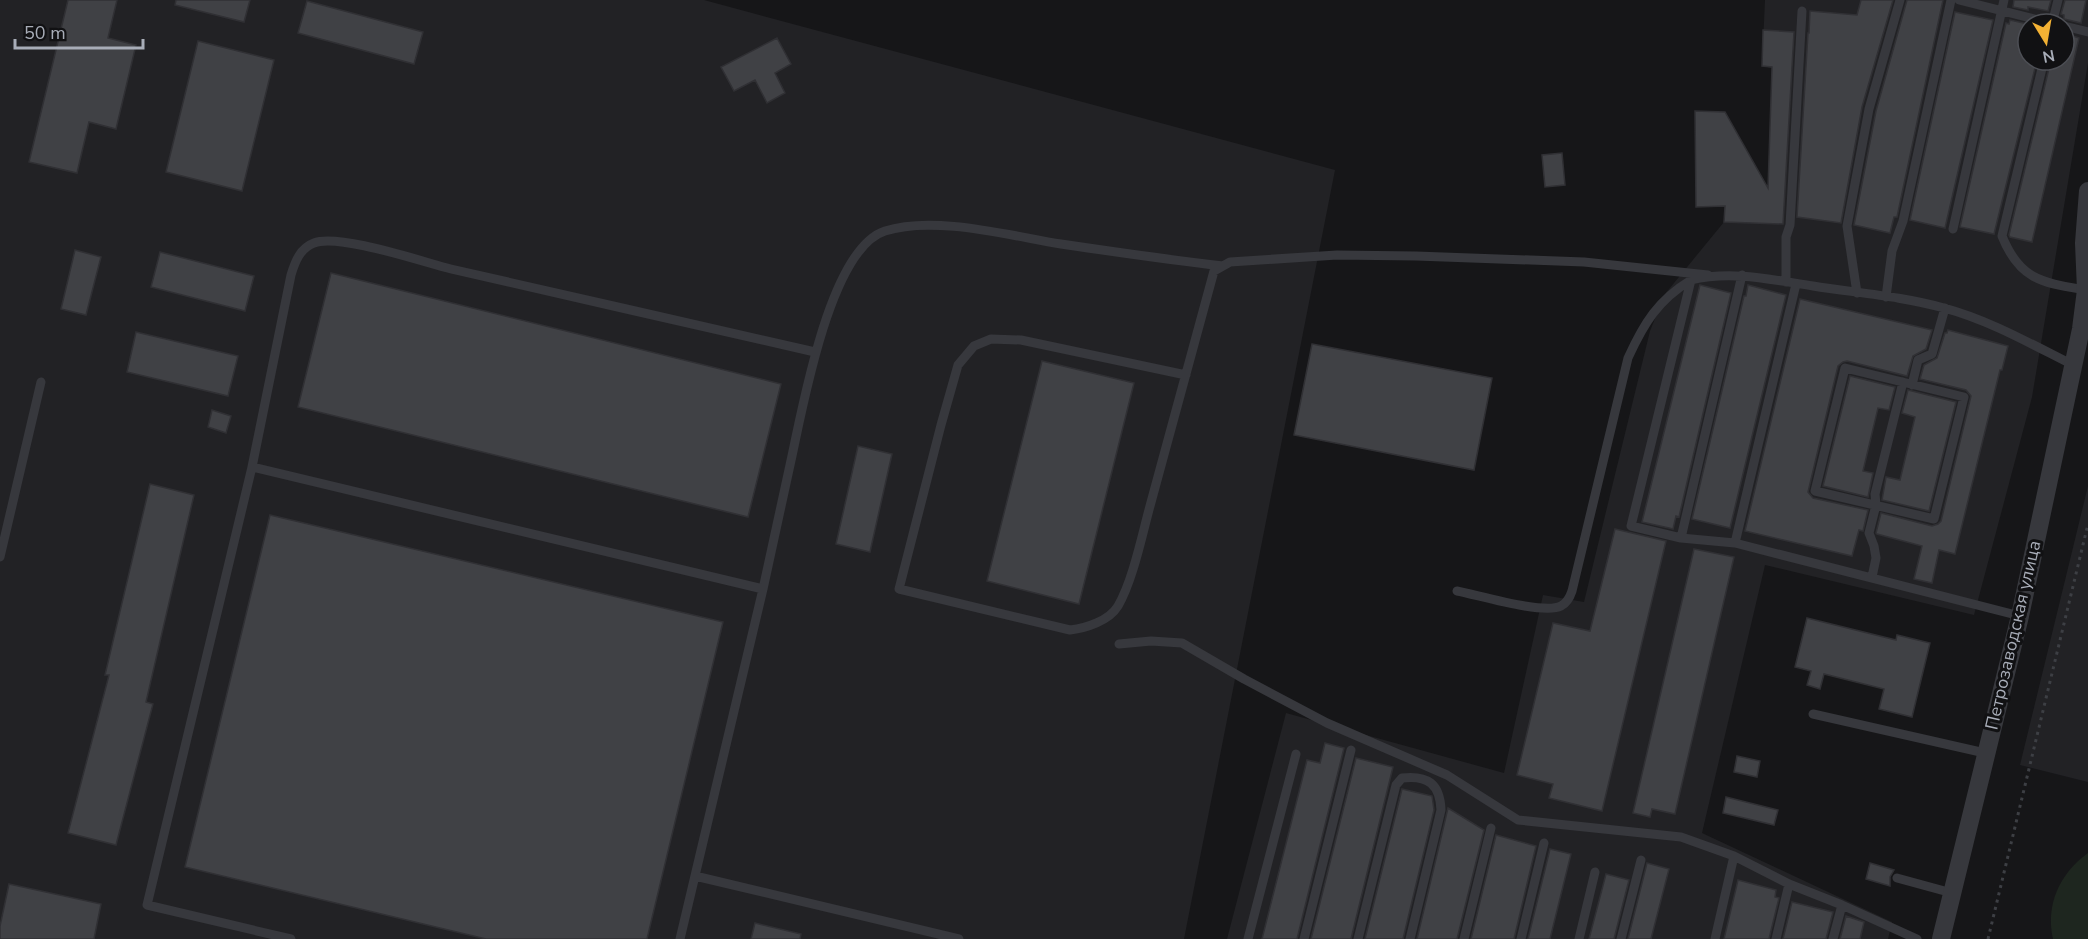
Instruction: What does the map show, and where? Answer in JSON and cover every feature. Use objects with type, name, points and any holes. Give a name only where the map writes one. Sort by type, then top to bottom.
[{"type":"street","name":"Петрозаводская улица","points":[[1941,939],[2020,616],[2081,329],[2086,290],[2084,243],[2088,191]]},
{"type":"lane","points":[[1857,294],[1847,226],[1869,109],[1900,0]]},
{"type":"lane","points":[[1886,297],[1892,250],[1903,221],[1951,0]]},
{"type":"lane","points":[[1959,0],[2016,15]]},
{"type":"lane","points":[[1953,229],[2004,0]]},
{"type":"lane","points":[[1786,282],[1786,237],[1790,225],[1802,11]]},
{"type":"lane","points":[[2040,72],[2002,236],[2009,252],[2021,269],[2046,283],[2086,290]]},
{"type":"lane","points":[[680,939],[763,589],[815,352],[849,265],[867,242],[884,231],[914,226],[954,226],[1139,256],[1223,266]]},
{"type":"lane","points":[[291,939],[147,905],[252,467],[296,257],[314,243],[333,242],[364,246],[449,268],[815,352]]},
{"type":"lane","points":[[1186,375],[1021,340],[991,339],[974,346],[958,365],[899,589],[1070,630],[1108,617],[1117,607],[1132,570],[1186,375],[1214,271],[1230,262],[1337,255],[1416,256],[1584,262],[1708,275],[1742,276],[1945,308],[2011,333],[2073,365]]},
{"type":"lane","points":[[1457,591],[1538,608],[1560,607],[1568,601],[1628,358],[1641,330],[1656,308],[1673,291],[1692,279],[1708,275]]},
{"type":"lane","points":[[1681,538],[1742,276]]},
{"type":"lane","points":[[1692,279],[1631,526],[1681,538],[1735,543],[2020,616]]},
{"type":"lane","points":[[1735,543],[1796,284]]},
{"type":"lane","points":[[1872,577],[1876,558],[1869,533],[1876,505],[1875,494],[1908,383],[1918,360],[1932,354],[1945,308]]},
{"type":"lane","points":[[1845,368],[1908,383],[1964,397],[1934,519],[1815,491],[1845,368]]},
{"type":"lane","points":[[0,557],[41,382]]},
{"type":"lane","points":[[252,467],[763,589]]},
{"type":"lane","points":[[1119,644],[1151,640],[1182,643],[1327,723],[1447,775],[1518,820],[1681,837],[1734,856],[1789,884],[1917,939]]},
{"type":"lane","points":[[1813,714],[1986,753]]},
{"type":"lane","points":[[1305,939],[1351,750]]},
{"type":"lane","points":[[1248,939],[1296,754]]},
{"type":"lane","points":[[1358,939],[1396,784],[1402,778],[1413,777],[1434,785],[1441,795],[1441,810],[1410,939]]},
{"type":"lane","points":[[1464,939],[1491,828]]},
{"type":"lane","points":[[1521,939],[1544,843]]},
{"type":"lane","points":[[1715,939],[1734,856]]},
{"type":"lane","points":[[1621,939],[1641,860]]},
{"type":"lane","points":[[1579,939],[1595,872]]},
{"type":"lane","points":[[695,876],[959,939]]},
{"type":"lane","points":[[1897,879],[1952,893]]},
{"type":"lane","points":[[1776,939],[1789,884]]},
{"type":"lane","points":[[1833,939],[1842,905]]},
{"type":"path","points":[[1988,939],[2088,524]]},
{"type":"shaded area","points":[[0,0],[704,0],[1335,170],[1184,939],[0,939]]},
{"type":"shaded area","points":[[1765,0],[2088,0],[2088,63],[2032,397],[1974,615],[1765,565],[1702,833],[1892,922],[1888,939],[1227,939],[1286,713],[1504,773],[1543,595],[1584,602],[1650,331],[1665,294],[1724,222],[1725,206],[1767,207],[1772,68],[1762,66]]},
{"type":"shaded area","points":[[2088,486],[2088,782],[2020,765]]},
{"type":"shaded area","points":[[2088,853],[2088,939],[2053,939],[2051,914],[2057,891],[2070,870]]},
{"type":"building","points":[[68,0],[117,0],[108,38],[136,45],[116,129],[89,122],[77,173],[29,162]]},
{"type":"building","points":[[176,0],[250,0],[244,22],[175,5]]},
{"type":"building","points":[[1861,0],[1893,0],[1862,107],[1841,223],[1797,217],[1810,11],[1857,15]]},
{"type":"building","points":[[1907,0],[1943,0],[1897,217],[1894,217],[1890,233],[1854,225],[1876,111]]},
{"type":"building","points":[[2014,0],[2051,0],[2048,11],[2013,7]]},
{"type":"building","points":[[2065,0],[2086,0],[2081,23],[2076,22],[2076,12],[2062,12]]},
{"type":"building","points":[[307,1],[423,32],[414,64],[298,33]]},
{"type":"building","points":[[1955,12],[1993,20],[1945,228],[1910,220]]},
{"type":"building","points":[[2010,20],[2016,21],[2016,72],[2034,72],[1994,234],[1960,227],[2006,23],[2009,24]]},
{"type":"building","points":[[1763,30],[1794,32],[1783,224],[1724,222],[1725,206],[1696,207],[1695,111],[1725,112],[1768,188],[1772,67],[1762,66]]},
{"type":"building","points":[[777,38],[791,64],[775,73],[785,93],[767,103],[755,80],[734,91],[721,67]]},
{"type":"building","points":[[198,41],[274,60],[242,191],[166,172]]},
{"type":"building","points":[[2048,72],[2071,72],[2032,242],[2009,235]]},
{"type":"building","points":[[1562,153],[1565,185],[1545,187],[1542,155]]},
{"type":"building","points":[[75,250],[101,257],[86,315],[61,309]]},
{"type":"building","points":[[160,252],[254,276],[245,311],[151,287]]},
{"type":"building","points":[[331,273],[781,384],[748,517],[298,407]]},
{"type":"building","points":[[1700,285],[1731,293],[1679,517],[1676,516],[1673,529],[1642,522]]},
{"type":"building","points":[[1748,285],[1786,295],[1730,528],[1692,519]]},
{"type":"building","points":[[1800,299],[1932,330],[1926,349],[1913,356],[1907,376],[1847,361],[1838,366],[1808,492],[1813,498],[1868,510],[1863,531],[1859,530],[1852,556],[1745,531]]},
{"type":"building","points":[[1948,330],[2008,346],[2002,370],[2000,370],[1955,554],[1939,550],[1932,583],[1914,579],[1922,546],[1876,533],[1881,513],[1932,526],[1941,521],[1971,396],[1966,390],[1920,379],[1924,365],[1937,358]]},
{"type":"building","points":[[136,332],[238,356],[228,396],[127,372]]},
{"type":"building","points":[[1312,344],[1492,378],[1474,470],[1294,435]]},
{"type":"building","points":[[1042,361],[1134,383],[1079,604],[987,581]]},
{"type":"building","points":[[1850,376],[1895,387],[1889,410],[1878,408],[1863,471],[1873,473],[1868,497],[1823,486]]},
{"type":"building","points":[[1908,390],[1956,402],[1929,511],[1882,500],[1886,477],[1900,480],[1915,417],[1902,413]]},
{"type":"building","points":[[212,410],[231,416],[226,433],[208,427]]},
{"type":"building","points":[[858,446],[892,454],[870,552],[836,544]]},
{"type":"building","points":[[150,484],[194,495],[146,702],[153,704],[116,845],[68,833],[109,675],[105,675]]},
{"type":"building","points":[[270,515],[723,622],[647,939],[486,939],[185,867]]},
{"type":"building","points":[[1615,529],[1666,541],[1602,811],[1549,798],[1553,784],[1517,775],[1553,623],[1590,631]]},
{"type":"building","points":[[1694,549],[1734,557],[1675,814],[1652,809],[1650,817],[1633,813]]},
{"type":"building","points":[[1807,618],[1896,640],[1897,635],[1930,643],[1912,717],[1879,709],[1884,689],[1824,674],[1820,689],[1807,685],[1811,671],[1795,667]]},
{"type":"building","points":[[1325,743],[1344,748],[1297,939],[1262,939],[1307,760],[1320,763]]},
{"type":"building","points":[[1737,756],[1760,761],[1757,777],[1734,772]]},
{"type":"building","points":[[1356,758],[1393,767],[1351,939],[1311,939]]},
{"type":"building","points":[[1402,789],[1432,796],[1434,810],[1403,939],[1365,939]]},
{"type":"building","points":[[1726,797],[1778,810],[1774,825],[1723,813]]},
{"type":"building","points":[[1448,808],[1484,830],[1457,939],[1417,939]]},
{"type":"building","points":[[1496,835],[1536,846],[1514,939],[1471,939]]},
{"type":"building","points":[[1550,849],[1571,854],[1550,939],[1528,939]]},
{"type":"building","points":[[1647,863],[1669,869],[1651,939],[1628,939]]},
{"type":"building","points":[[1870,863],[1894,870],[1890,877],[1890,886],[1866,879]]},
{"type":"building","points":[[1606,874],[1629,880],[1614,939],[1589,939]]},
{"type":"building","points":[[1738,880],[1776,890],[1775,897],[1779,898],[1769,939],[1724,939]]},
{"type":"building","points":[[9,884],[101,904],[94,939],[0,939],[0,926]]},
{"type":"building","points":[[1792,902],[1833,912],[1826,939],[1783,939]]},
{"type":"building","points":[[1846,916],[1864,922],[1860,939],[1840,939]]},
{"type":"building","points":[[755,923],[801,934],[800,939],[751,939]]}]
